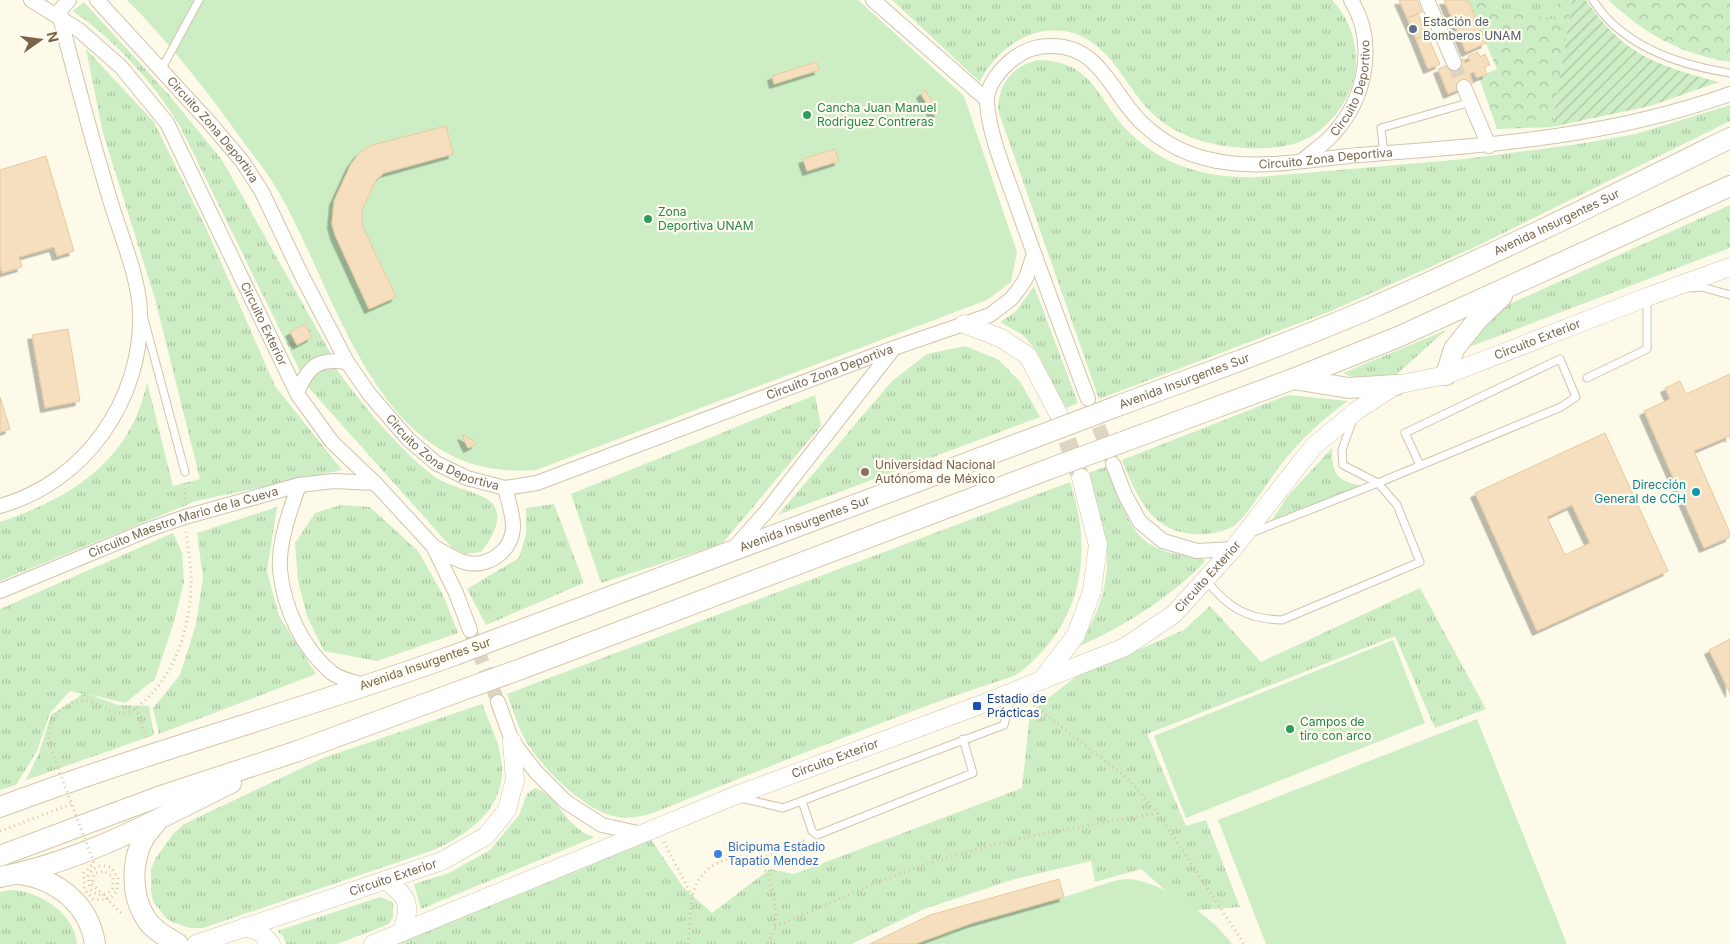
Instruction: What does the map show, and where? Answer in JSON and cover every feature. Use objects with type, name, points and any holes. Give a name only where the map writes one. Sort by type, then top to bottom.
[{"type":"main road","name":"Avenida Insurgentes Sur","points":[[0,807],[145,756],[364,685],[505,636],[1306,335],[1433,281],[1563,221],[1730,138]]},
{"type":"main road","points":[[0,856],[158,797],[295,752],[522,669],[1293,379],[1511,288],[1730,186]]},
{"type":"main road","points":[[1446,375],[1454,349],[1478,319],[1511,288]]},
{"type":"main road","points":[[1293,379],[1349,388],[1396,385]]},
{"type":"main road","points":[[9,875],[61,860],[158,821],[295,752]]},
{"type":"main road","points":[[158,821],[144,838],[137,856],[134,880],[136,898],[145,918],[155,929],[178,944]]},
{"type":"main road","points":[[9,875],[38,876],[63,890],[82,910],[94,935],[95,944]]},
{"type":"street","points":[[30,0],[60,17]]},
{"type":"street","points":[[0,506],[36,492],[73,466],[89,451],[115,415],[124,395],[137,354],[140,311],[135,285],[96,154],[60,17],[61,10],[69,0]]},
{"type":"street","name":"Circuito Zona Deportiva","points":[[97,0],[208,120],[252,177],[347,362],[370,395],[421,452],[436,463],[467,478],[505,488],[537,483],[894,348],[990,315],[1011,299],[1026,278],[1034,254]]},
{"type":"street","points":[[873,0],[987,100],[997,150],[1088,399]]},
{"type":"street","name":"Circuito Deportivo","points":[[1301,161],[1333,135],[1341,125],[1359,91],[1366,50],[1361,22],[1351,0]]},
{"type":"street","points":[[1427,0],[1454,63]]},
{"type":"street","name":"Circuito Exterior","points":[[60,17],[121,67],[167,123],[297,392],[332,442],[375,483],[433,546],[456,593],[470,630]]},
{"type":"street","name":"Circuito Zona Deportiva","points":[[987,100],[996,77],[1013,59],[1024,52],[1045,46],[1068,47],[1085,55],[1099,66],[1144,124],[1157,136],[1186,152],[1221,162],[1256,164],[1489,146],[1550,138],[1637,122],[1730,94]]},
{"type":"street","points":[[1464,87],[1489,146]]},
{"type":"street","name":"Circuito Exterior","points":[[373,944],[734,796],[977,706],[1124,647],[1174,614],[1237,543],[1314,447],[1356,412],[1396,385],[1446,375],[1730,267]]},
{"type":"street","points":[[1708,275],[1730,277]]},
{"type":"street","points":[[964,324],[1001,338],[1028,356],[1058,414]]},
{"type":"street","points":[[730,552],[766,512],[894,348]]},
{"type":"street","points":[[297,392],[307,372],[314,365],[332,360],[347,362]]},
{"type":"street","points":[[1113,464],[1125,495],[1140,522],[1163,541],[1197,551],[1237,543]]},
{"type":"street","points":[[1043,678],[1076,635],[1092,591],[1098,544],[1081,478]]},
{"type":"street","name":"Circuito Maestro Mario de la Cueva","points":[[0,592],[150,529],[185,517],[299,485],[334,482],[375,483]]},
{"type":"street","points":[[299,485],[284,537],[280,569],[290,617],[312,651],[334,674],[364,685]]},
{"type":"street","points":[[433,546],[456,559],[472,564],[481,563],[498,556],[508,543],[513,527],[505,488]]},
{"type":"street","name":"Circuito Exterior","points":[[196,944],[244,926],[442,862],[486,836],[507,810],[515,780],[512,741],[498,702]]},
{"type":"street","name":"Circuito Exterior","points":[[512,741],[536,772],[581,813],[602,825],[642,834]]},
{"type":"street","points":[[385,880],[402,893],[405,899],[409,912],[402,932]]},
{"type":"street","points":[[244,926],[259,930],[271,944]]},
{"type":"lane","points":[[161,70],[199,0]]},
{"type":"lane","points":[[1593,0],[1618,27],[1646,47],[1677,62],[1730,73]]},
{"type":"lane","points":[[1384,154],[1381,128],[1471,102]]},
{"type":"lane","points":[[135,285],[184,472]]},
{"type":"lane","points":[[1586,378],[1647,349],[1653,295],[1702,287],[1730,295]]},
{"type":"lane","points":[[1237,543],[1561,407],[1576,397],[1560,359],[1405,433],[1420,466]]},
{"type":"lane","points":[[1206,579],[1222,600],[1245,614],[1262,619],[1282,620],[1420,562],[1397,505],[1378,483],[1343,465],[1342,450],[1356,412]]},
{"type":"lane","points":[[734,796],[783,808],[1004,725],[1013,690]]},
{"type":"lane","points":[[802,801],[812,831],[817,835],[973,773],[963,739]]},
{"type":"path","points":[[92,884],[94,874],[104,871],[113,877],[113,888],[103,895],[97,895],[90,889],[88,876],[92,869],[98,866],[110,867],[118,877],[117,891],[109,899],[98,901],[86,894],[82,878],[86,869],[94,863],[49,739],[54,717],[63,707],[71,702],[91,702],[106,711],[116,714],[128,713],[155,691],[171,669],[188,615],[191,572],[185,517],[184,472]]},
{"type":"path","points":[[1013,690],[1064,727],[1127,778],[1158,813],[1244,944]]},
{"type":"path","points":[[136,708],[146,738],[145,756]]},
{"type":"path","points":[[0,831],[72,804]]},
{"type":"path","points":[[775,927],[879,881],[959,854],[1042,833],[1158,813]]},
{"type":"path","points":[[642,834],[658,838],[668,847],[693,898]]},
{"type":"path","points":[[688,944],[693,898],[698,882],[706,871],[718,863],[732,858],[746,857],[757,860],[817,835]]},
{"type":"path","points":[[757,860],[767,874],[771,887],[775,927],[766,944]]},
{"type":"green space","name":"Zona Deportiva UNAM","points":[[127,0],[858,0],[964,96],[1017,252],[1011,282],[987,300],[536,470],[481,466],[436,447],[399,415],[369,373],[343,327],[298,229],[275,186],[187,67]]},
{"type":"green space","points":[[892,0],[1332,0],[1343,14],[1351,30],[1356,66],[1347,97],[1335,116],[1319,131],[1303,141],[1270,148],[1214,144],[1187,136],[1162,122],[1141,101],[1105,54],[1090,41],[1074,33],[1058,30],[1026,36],[1012,44],[999,55],[988,68],[980,82]]},
{"type":"green space","points":[[1467,0],[1493,0],[1498,9],[1558,20],[1557,0],[1572,0],[1552,127],[1497,129],[1479,77],[1497,69]]},
{"type":"green space","points":[[1493,0],[1557,0],[1558,21],[1498,9]]},
{"type":"green space","points":[[1572,0],[1586,0],[1614,34],[1644,56],[1677,70],[1719,82],[1650,106],[1552,127]]},
{"type":"green space","points":[[1608,0],[1730,0],[1730,62],[1694,53],[1664,41],[1636,23]]},
{"type":"green space","points":[[84,2],[169,95],[222,160],[331,354],[312,359],[300,371],[180,126],[157,93],[119,49],[73,11]]},
{"type":"green space","points":[[86,49],[154,122],[206,228],[275,386],[342,470],[196,501],[0,581],[0,522],[51,501],[94,473],[112,455],[127,434],[139,410],[147,382],[173,486],[200,479],[155,299],[103,133]]},
{"type":"green space","points":[[1038,60],[1056,62],[1082,74],[1091,82],[1126,129],[1154,152],[1186,168],[1221,176],[1258,177],[1465,159],[1579,144],[1636,134],[1730,105],[1730,121],[1475,247],[1331,311],[1099,399],[998,110],[1001,92],[1008,78],[1021,67]]},
{"type":"green space","points":[[1730,205],[1730,248],[1464,349],[1505,306]]},
{"type":"green space","points":[[1034,286],[1078,403],[1061,410],[1038,353],[1023,335],[1000,322],[1016,311]]},
{"type":"green space","points":[[1446,330],[1397,374],[1352,377],[1343,373]]},
{"type":"green space","points":[[965,346],[999,360],[1021,383],[1040,417],[778,515],[892,381],[927,354]]},
{"type":"green space","points":[[335,367],[394,440],[421,466],[441,481],[483,497],[493,504],[496,510],[497,523],[489,542],[481,552],[465,554],[452,548],[308,387],[318,370]]},
{"type":"green space","points":[[815,395],[821,426],[722,544],[601,583],[571,494]]},
{"type":"green space","points":[[1288,395],[1348,401],[1320,423],[1294,448],[1238,523],[1228,529],[1208,534],[1179,532],[1167,527],[1147,509],[1133,486],[1122,460]]},
{"type":"green space","points":[[1332,448],[1333,464],[1337,474],[1346,481],[1362,486],[1270,523],[1287,497]]},
{"type":"green space","points":[[1108,466],[1129,520],[1147,542],[1160,549],[1178,554],[1202,557],[1205,562],[1176,588],[1146,610],[1113,630],[1078,647],[1091,624],[1100,602],[1107,562],[1101,521],[1086,474]]},
{"type":"green space","points":[[1070,482],[1081,535],[1081,561],[1077,586],[1069,610],[1057,632],[1041,653],[1015,675],[897,717],[653,813],[632,817],[623,818],[606,814],[577,797],[538,759],[522,734],[507,694]]},
{"type":"green space","points":[[554,504],[584,583],[486,625],[467,589],[519,558],[526,534],[526,508]]},
{"type":"green space","points":[[341,505],[370,507],[418,551],[443,595],[458,633],[377,661],[324,651],[307,616],[298,581],[295,543],[315,513]]},
{"type":"green space","points":[[277,507],[267,571],[279,616],[316,674],[159,734],[153,708],[180,675],[196,624],[203,578],[197,533]]},
{"type":"green space","points":[[173,533],[182,552],[184,582],[173,625],[155,679],[125,703],[88,694],[118,705],[149,706],[154,735],[26,780],[39,753],[51,715],[83,694],[70,691],[50,713],[37,751],[16,785],[0,790],[0,609]]},
{"type":"green space","points":[[1420,588],[1486,709],[1435,728],[1395,636],[1147,734],[1186,826],[1206,820],[1240,907],[1189,911],[1141,869],[1095,882],[1091,861],[1015,879],[924,909],[852,944],[396,944],[650,838],[683,887],[712,913],[770,869],[794,874],[1022,788],[1030,712],[1077,676],[1184,630],[1210,606],[1261,662]]},
{"type":"green space","name":"Campos de tiro con arco","points":[[1393,640],[1425,723],[1186,818],[1154,736]]},
{"type":"green space","points":[[482,704],[500,753],[501,785],[489,810],[480,821],[457,838],[431,851],[203,928],[190,928],[172,922],[165,917],[153,901],[151,870],[155,859],[173,834],[184,824],[323,758]]},
{"type":"green space","points":[[1477,719],[1567,944],[1266,944],[1218,820]]},
{"type":"green space","points":[[535,788],[550,797],[576,827],[595,837],[421,909],[414,884],[449,873],[490,850],[519,815],[527,794]]},
{"type":"green space","points":[[1059,879],[1064,897],[1127,879],[1155,886],[1170,893],[1199,912],[1223,933],[1232,944],[870,944],[930,915]]},
{"type":"green space","points":[[10,890],[32,894],[53,905],[70,922],[77,944],[0,944],[0,892]]},
{"type":"green space","points":[[380,897],[393,902],[393,917],[389,924],[337,944],[286,944],[283,936],[277,931]]},
{"type":"building","points":[[1399,0],[1417,0],[1422,12],[1407,18]]},
{"type":"building","points":[[1444,0],[1468,0],[1486,43],[1466,52]]},
{"type":"building","points":[[1418,14],[1427,34],[1416,39],[1407,18]]},
{"type":"building","points":[[1427,34],[1440,64],[1428,69],[1416,39]]},
{"type":"building","points":[[1478,52],[1480,57],[1485,54],[1490,65],[1484,67],[1487,74],[1477,78],[1474,72],[1470,74],[1473,83],[1448,94],[1438,69],[1463,59],[1465,63],[1470,61],[1468,56]]},
{"type":"building","points":[[816,62],[819,70],[774,84],[772,76]]},
{"type":"building","points":[[925,90],[939,112],[934,115],[921,94]]},
{"type":"building","points":[[446,126],[453,154],[384,173],[376,180],[362,210],[362,225],[396,297],[369,309],[335,235],[332,224],[334,201],[351,164],[359,153],[372,145]]},
{"type":"building","points":[[835,149],[839,161],[807,171],[803,159]]},
{"type":"building","points":[[46,156],[74,251],[57,256],[54,247],[19,257],[22,267],[2,273],[0,266],[0,170]]},
{"type":"building","points":[[305,324],[312,337],[297,345],[290,332]]},
{"type":"building","points":[[68,329],[80,401],[45,408],[32,335]]},
{"type":"building","name":"Dirección General de CCH","points":[[1730,374],[1730,438],[1729,436],[1694,451],[1730,533],[1730,537],[1704,548],[1644,411],[1670,399],[1665,388],[1680,381],[1686,394]]},
{"type":"building","points":[[0,397],[10,429],[0,432]]},
{"type":"building","points":[[1605,433],[1668,571],[1537,631],[1475,493]],"holes":[[[1572,505],[1590,543],[1565,555],[1547,517]]]},
{"type":"building","points":[[462,435],[473,440],[476,444],[468,448]]},
{"type":"building","points":[[1730,639],[1730,693],[1709,650]]},
{"type":"building","points":[[1059,879],[1064,897],[972,923],[915,944],[870,944],[930,915]]},
{"type":"tunnel","points":[[1454,63],[1464,87]]},
{"type":"tunnel","points":[[1091,407],[1113,464]]},
{"type":"tunnel","points":[[1058,415],[1079,473]]},
{"type":"tunnel","points":[[470,630],[498,702]]},
{"type":"place","name":"Estación de Bomberos UNAM","points":[[1413,29]]},
{"type":"place","name":"Cancha Juan Manuel Rodriguez Contreras","points":[[807,115]]},
{"type":"place","name":"Zona Deportiva UNAM","points":[[648,219]]},
{"type":"place","name":"Universidad Nacional Autónoma de México","points":[[865,472]]},
{"type":"place","name":"Dirección General de CCH","points":[[1696,492]]},
{"type":"place","name":"Estadio de Prácticas","points":[[977,706]]},
{"type":"place","name":"Campos de tiro con arco","points":[[1290,729]]},
{"type":"place","name":"Bicipuma Estadio Tapatio Mendez","points":[[718,854]]}]
